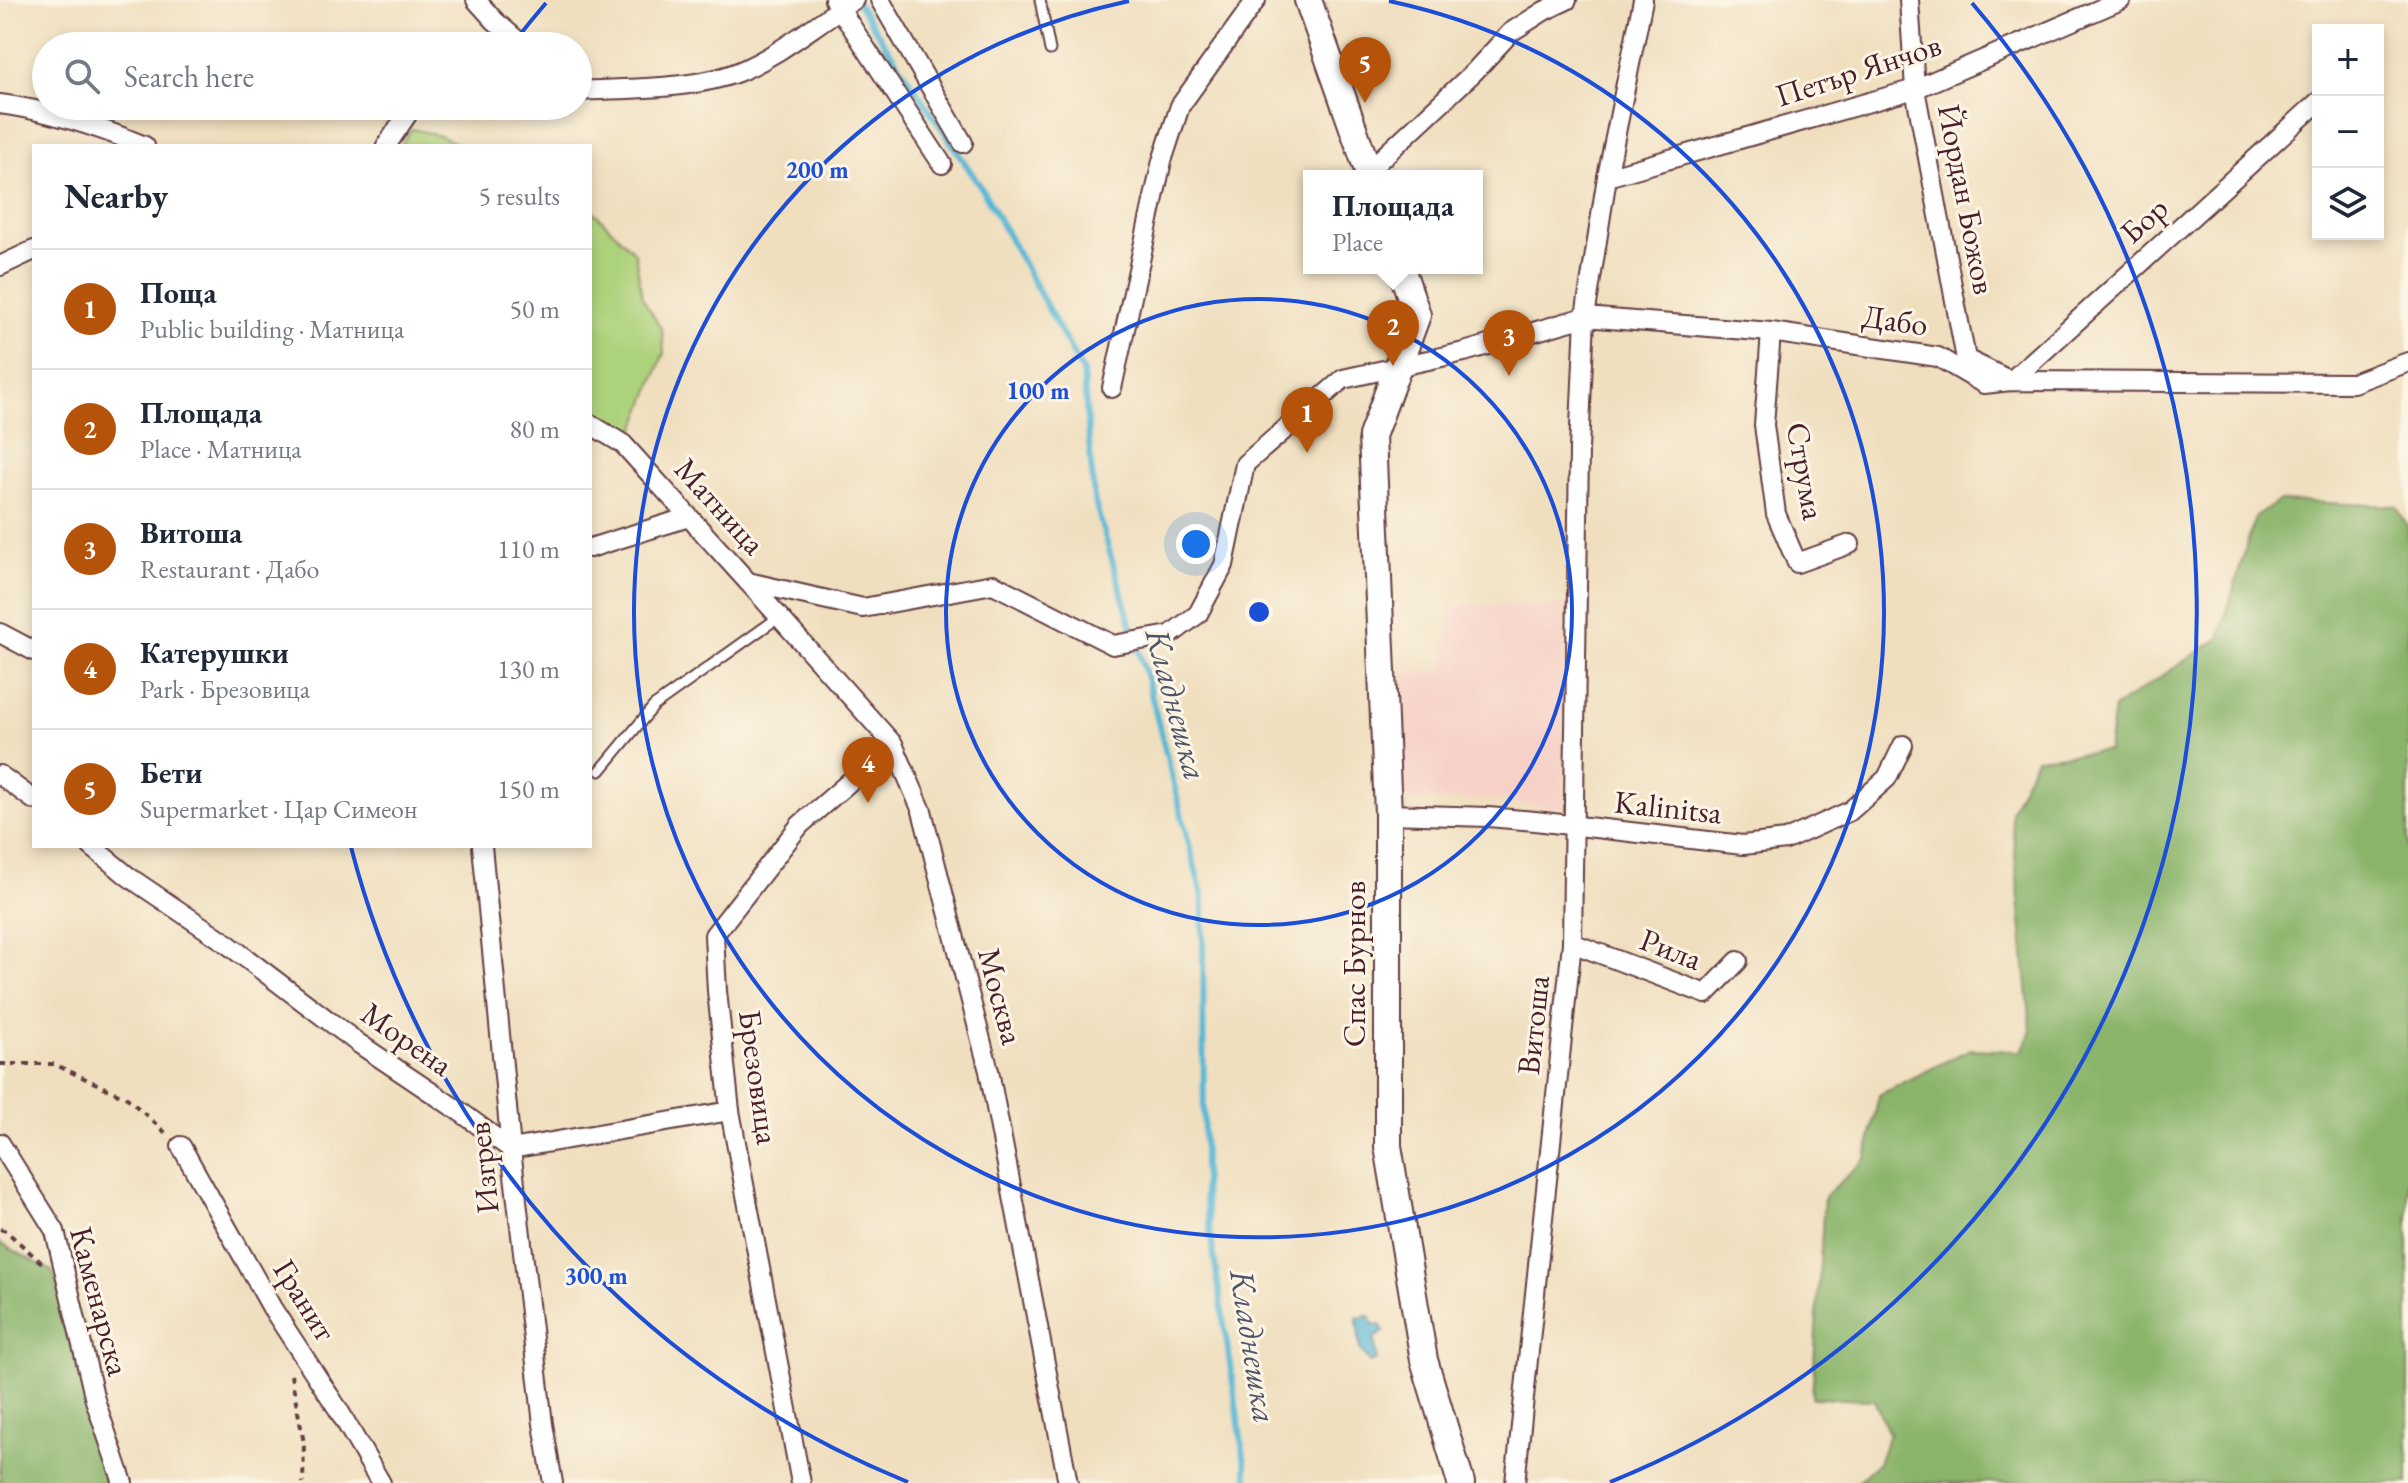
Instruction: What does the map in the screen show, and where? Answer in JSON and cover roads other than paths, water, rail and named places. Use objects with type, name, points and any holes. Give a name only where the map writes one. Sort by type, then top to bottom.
[{"type":"street","points":[[476,0],[508,32]]},
{"type":"street","points":[[880,0],[963,143]]},
{"type":"street","points":[[1112,388],[1162,161],[1180,106],[1256,0]]},
{"type":"street","points":[[1308,0],[1368,170]]},
{"type":"street","points":[[1373,170],[1511,32],[1567,0]]},
{"type":"street","name":"Витоша","points":[[1515,1483],[1572,943],[1579,449],[1585,317],[1607,177],[1643,0]]},
{"type":"street","name":"Йордан Божов","points":[[1909,0],[1915,89],[1966,359],[2011,381]]},
{"type":"street","name":"Петър Янчов","points":[[1607,177],[1915,89],[2121,0]]},
{"type":"street","points":[[592,90],[690,83],[735,73],[772,56],[842,4],[942,164]]},
{"type":"street","points":[[0,104],[32,110]]},
{"type":"street","name":"Бор","points":[[2011,381],[2312,107]]},
{"type":"street","points":[[67,120],[139,144]]},
{"type":"street","points":[[387,144],[404,120]]},
{"type":"street","points":[[6,263],[32,251]]},
{"type":"street","points":[[6,263],[32,270]]},
{"type":"street","points":[[1398,367],[1417,315],[1403,274]]},
{"type":"street","name":"Дабо","points":[[1464,352],[1585,317],[1771,332],[1938,357],[1984,384],[2011,381],[2353,383],[2408,362]]},
{"type":"street","name":"Струма","points":[[1771,332],[1764,425],[1776,514],[1797,563],[1850,544]]},
{"type":"street","name":"Матница","points":[[592,425],[623,444],[748,582],[863,608],[993,584],[1113,645],[1170,635],[1198,614],[1224,565],[1245,464],[1343,379],[1464,352]]},
{"type":"street","name":"Спас Бурнов","points":[[1398,367],[1372,436],[1388,814],[1388,1146],[1424,1360],[1461,1483]]},
{"type":"street","points":[[592,547],[689,517]]},
{"type":"street","name":"Москва","points":[[748,582],[893,744],[922,811],[989,1071],[1068,1483]]},
{"type":"street","points":[[0,633],[32,650]]},
{"type":"street","name":"Брезовица","points":[[801,1483],[730,1111],[714,935],[800,825],[893,744]]},
{"type":"street","name":"Kalinitsa","points":[[1388,814],[1488,817],[1743,845],[1786,840],[1850,811],[1887,778],[1903,745]]},
{"type":"street","points":[[0,775],[32,799]]},
{"type":"street","name":"Морена","points":[[93,848],[358,1043],[511,1149]]},
{"type":"street","name":"Изгрев","points":[[482,848],[511,1149],[543,1424],[553,1483]]},
{"type":"street","name":"Рила","points":[[1572,943],[1706,994],[1738,961]]},
{"type":"street","points":[[511,1149],[730,1111]]},
{"type":"street","name":"Каменарска","points":[[0,1143],[55,1231],[95,1400],[123,1483]]},
{"type":"street","name":"Гранит","points":[[181,1146],[272,1308],[338,1409],[381,1483]]},
{"type":"lane","points":[[1040,0],[1050,50]]},
{"type":"lane","points":[[600,771],[654,706],[779,617]]},
{"type":"water","points":[[1370,1316],[1372,1324],[1380,1325],[1384,1332],[1374,1338],[1377,1360],[1370,1363],[1360,1349],[1357,1318]]},
{"type":"waterway","name":"Кладнешка","points":[[856,1],[981,187],[1083,372],[1094,499],[1146,675],[1203,899],[1204,1190],[1248,1483]]},
{"type":"place","name":"Бети","points":[[1365,103]]},
{"type":"place","name":"Площада","points":[[1393,366]]},
{"type":"place","name":"Витоша","points":[[1509,376]]},
{"type":"place","name":"Поща","points":[[1307,453]]},
{"type":"place","name":"Катерушки","points":[[868,803]]}]
